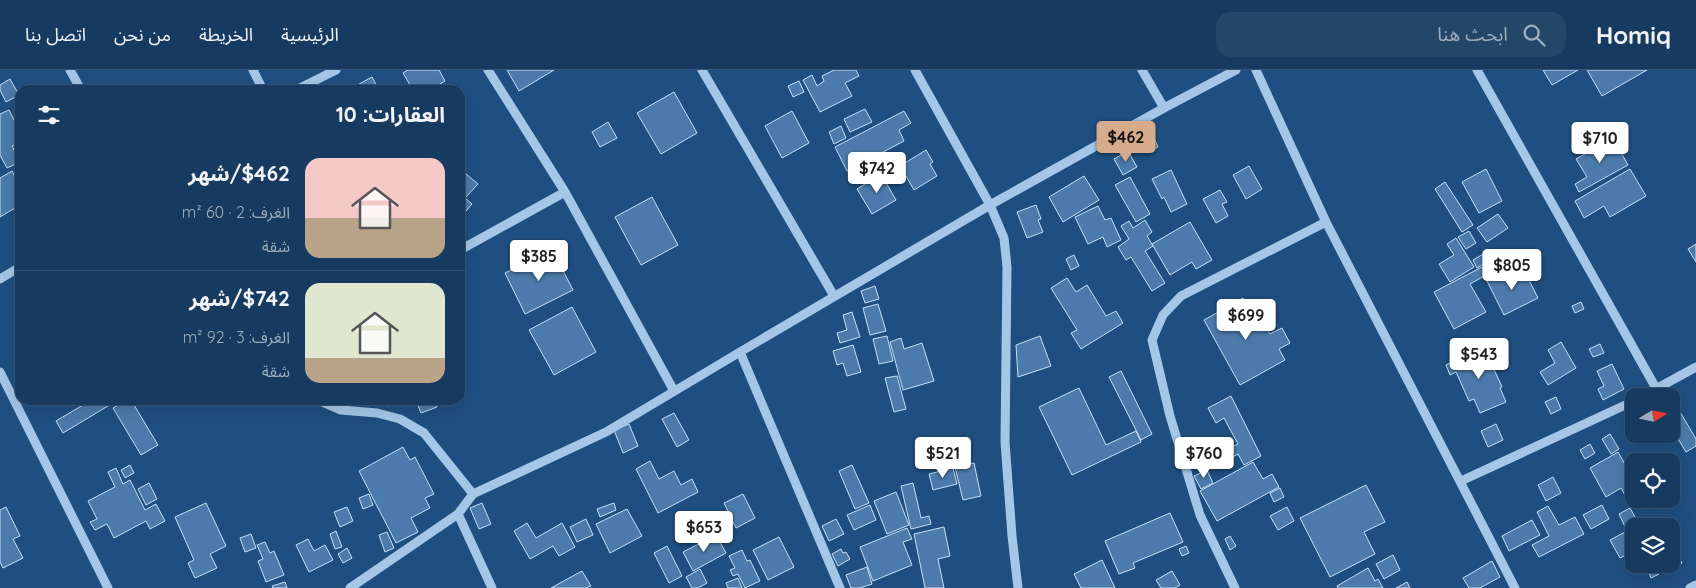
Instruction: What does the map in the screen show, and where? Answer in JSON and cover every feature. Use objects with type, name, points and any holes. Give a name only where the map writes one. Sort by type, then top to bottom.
[{"type":"street","points":[[70,70],[78,85]]},
{"type":"street","points":[[253,70],[260,85]]},
{"type":"street","points":[[306,85],[336,70]]},
{"type":"street","points":[[488,70],[564,192],[674,391]]},
{"type":"street","points":[[702,70],[834,296]]},
{"type":"street","points":[[915,70],[990,205],[1004,238],[1007,267],[1005,442],[1018,588]]},
{"type":"street","points":[[1142,70],[1164,108]]},
{"type":"street","points":[[350,588],[458,514],[473,494],[606,432],[990,205],[1236,70]]},
{"type":"street","points":[[1256,70],[1326,222],[1515,588]]},
{"type":"street","points":[[1477,70],[1656,388]]},
{"type":"street","points":[[465,247],[564,192]]},
{"type":"street","points":[[1235,588],[1200,514],[1170,416],[1152,340],[1163,315],[1181,296],[1326,222]]},
{"type":"street","points":[[0,279],[15,271]]},
{"type":"street","points":[[740,352],[840,588]]},
{"type":"street","points":[[1660,388],[1696,367]]},
{"type":"street","points":[[0,372],[15,402]]},
{"type":"street","points":[[16,405],[108,588]]},
{"type":"street","points":[[330,405],[341,410],[377,413],[400,419],[424,433],[473,494]]},
{"type":"street","points":[[1461,481],[1625,405]]},
{"type":"street","points":[[458,514],[492,588]]},
{"type":"street","points":[[1690,588],[1696,585]]},
{"type":"building","points":[[408,70],[439,70],[445,81],[438,85],[410,85],[403,73]]},
{"type":"building","points":[[507,70],[554,70],[519,91]]},
{"type":"building","points":[[834,70],[856,70],[859,76],[845,83],[852,96],[820,112],[803,80],[812,75],[817,86],[824,81],[822,76]]},
{"type":"building","points":[[1543,70],[1578,70],[1552,85]]},
{"type":"building","points":[[1587,70],[1647,70],[1602,96]]},
{"type":"building","points":[[372,77],[376,85],[357,85]]},
{"type":"building","points":[[10,79],[15,88],[15,97],[6,102],[0,90],[0,85]]},
{"type":"building","points":[[799,81],[804,92],[793,97],[788,86]]},
{"type":"building","points":[[674,92],[697,133],[661,154],[637,113]]},
{"type":"building","points":[[865,109],[872,122],[850,132],[844,119]]},
{"type":"building","points":[[9,110],[15,122],[15,145],[12,146],[15,152],[15,164],[7,168],[0,155],[0,114]]},
{"type":"building","points":[[792,111],[809,143],[782,158],[765,126]]},
{"type":"building","points":[[904,111],[911,123],[899,130],[904,141],[847,171],[835,147]]},
{"type":"building","points":[[608,122],[617,138],[600,147],[592,132]]},
{"type":"building","points":[[841,126],[846,138],[834,144],[829,132]]},
{"type":"building","points":[[1154,138],[1158,147],[1149,151],[1144,143]]},
{"type":"building","points":[[1613,138],[1628,165],[1579,192],[1575,184],[1587,177],[1576,159]]},
{"type":"building","points":[[926,150],[933,162],[930,164],[937,176],[914,190],[900,166]]},
{"type":"building","points":[[1128,151],[1137,167],[1123,175],[1114,159]]},
{"type":"building","points":[[1249,166],[1262,189],[1246,199],[1233,175]]},
{"type":"building","points":[[1486,169],[1502,201],[1479,213],[1462,182]]},
{"type":"building","points":[[1630,169],[1646,196],[1610,217],[1604,206],[1584,218],[1575,201]]},
{"type":"building","points":[[1171,170],[1187,204],[1171,212],[1152,179]]},
{"type":"building","points":[[12,171],[15,177],[15,208],[0,217],[0,178]]},
{"type":"building","points":[[465,173],[478,184],[465,198]]},
{"type":"building","points":[[881,174],[896,200],[872,214],[857,189]]},
{"type":"building","points":[[1084,176],[1099,200],[1063,222],[1049,197]]},
{"type":"building","points":[[1130,177],[1150,214],[1136,222],[1115,185]]},
{"type":"building","points":[[1445,182],[1473,225],[1462,232],[1435,189]]},
{"type":"building","points":[[1220,190],[1227,202],[1222,204],[1228,216],[1216,223],[1203,199]]},
{"type":"building","points":[[652,197],[678,245],[641,265],[615,217]]},
{"type":"building","points":[[465,198],[472,204],[465,212]]},
{"type":"building","points":[[1036,205],[1041,219],[1038,220],[1043,232],[1027,238],[1017,212]]},
{"type":"building","points":[[1098,206],[1105,220],[1111,218],[1121,240],[1107,247],[1103,237],[1088,244],[1075,217]]},
{"type":"building","points":[[1498,214],[1508,228],[1487,242],[1477,228]]},
{"type":"building","points":[[1145,220],[1152,232],[1147,236],[1153,246],[1145,251],[1165,283],[1152,291],[1131,257],[1126,260],[1118,247],[1129,239],[1121,226],[1129,221],[1133,228]]},
{"type":"building","points":[[1190,222],[1212,260],[1196,269],[1192,262],[1170,275],[1152,244]]},
{"type":"building","points":[[1469,231],[1476,243],[1466,249],[1458,237]]},
{"type":"building","points":[[1456,238],[1474,267],[1450,282],[1439,264],[1454,255],[1447,244]]},
{"type":"building","points":[[1696,244],[1696,262],[1688,249]]},
{"type":"building","points":[[552,249],[573,290],[525,314],[505,273]]},
{"type":"building","points":[[1485,253],[1490,260],[1477,268],[1473,260]]},
{"type":"building","points":[[1074,255],[1079,266],[1071,270],[1066,259]]},
{"type":"building","points":[[1482,267],[1486,275],[1470,284],[1486,312],[1454,329],[1434,292]]},
{"type":"building","points":[[1524,270],[1538,298],[1504,315],[1486,279],[1502,271],[1506,279]]},
{"type":"building","points":[[1067,278],[1076,292],[1087,285],[1106,316],[1116,311],[1123,323],[1081,349],[1071,333],[1077,330],[1051,288]]},
{"type":"building","points":[[875,286],[879,299],[865,303],[861,291]]},
{"type":"building","points":[[1243,298],[1251,312],[1256,309],[1270,334],[1282,328],[1290,343],[1279,349],[1285,360],[1240,385],[1204,320]]},
{"type":"building","points":[[1581,302],[1584,309],[1575,313],[1572,306]]},
{"type":"building","points":[[878,304],[886,331],[870,335],[863,308]]},
{"type":"building","points":[[572,307],[596,352],[554,375],[529,330]]},
{"type":"building","points":[[852,312],[860,337],[840,343],[837,333],[847,330],[843,315]]},
{"type":"building","points":[[887,336],[893,361],[879,364],[873,339]]},
{"type":"building","points":[[1040,336],[1051,366],[1018,377],[1016,345]]},
{"type":"building","points":[[901,338],[904,349],[922,343],[934,381],[903,390],[890,342]]},
{"type":"building","points":[[1561,342],[1576,368],[1548,385],[1540,372],[1555,363],[1548,350]]},
{"type":"building","points":[[1600,344],[1604,353],[1593,357],[1589,349]]},
{"type":"building","points":[[853,345],[861,372],[847,376],[843,363],[837,365],[833,351]]},
{"type":"building","points":[[1484,347],[1502,387],[1500,388],[1506,402],[1480,413],[1474,399],[1469,401],[1456,372],[1450,375],[1446,365]]},
{"type":"building","points":[[1612,364],[1624,389],[1603,400],[1598,389],[1604,386],[1597,371]]},
{"type":"building","points":[[1121,371],[1152,434],[1141,440],[1109,377]]},
{"type":"building","points":[[897,376],[906,409],[894,412],[885,378]]},
{"type":"building","points":[[1079,388],[1106,445],[1136,431],[1141,442],[1072,475],[1039,407]]},
{"type":"building","points":[[1231,396],[1261,456],[1244,465],[1238,454],[1233,457],[1229,448],[1238,444],[1224,418],[1216,423],[1208,408]]},
{"type":"building","points":[[1556,397],[1561,409],[1551,414],[1545,402]]},
{"type":"building","points":[[83,405],[110,405],[63,433],[56,421]]},
{"type":"building","points":[[118,405],[134,405],[158,445],[141,455],[113,408]]},
{"type":"building","points":[[418,405],[436,405],[437,407],[421,413]]},
{"type":"building","points":[[1680,412],[1696,439],[1696,446],[1686,452],[1680,442]]},
{"type":"building","points":[[674,413],[689,440],[677,447],[662,419]]},
{"type":"building","points":[[629,424],[638,446],[623,453],[614,430]]},
{"type":"building","points":[[1496,424],[1503,440],[1488,447],[1481,431]]},
{"type":"building","points":[[1610,434],[1619,449],[1611,454],[1602,439]]},
{"type":"building","points":[[1590,444],[1595,453],[1585,459],[1580,450]]},
{"type":"building","points":[[403,447],[410,460],[415,457],[434,494],[425,498],[430,508],[411,518],[418,532],[396,543],[359,471]]},
{"type":"building","points":[[1618,452],[1625,464],[1625,495],[1621,488],[1606,497],[1590,468]]},
{"type":"building","points":[[650,461],[659,479],[674,471],[681,485],[692,479],[698,492],[658,513],[636,469]]},
{"type":"building","points":[[1253,462],[1263,479],[1272,474],[1279,487],[1217,521],[1200,491]]},
{"type":"building","points":[[974,463],[981,496],[963,500],[955,467]]},
{"type":"building","points":[[130,465],[134,473],[125,478],[121,470]]},
{"type":"building","points":[[852,465],[869,503],[855,509],[839,471]]},
{"type":"building","points":[[116,468],[123,484],[130,480],[145,510],[156,504],[165,521],[150,529],[146,521],[114,538],[107,524],[95,530],[90,522],[97,519],[88,501],[115,487],[108,472]]},
{"type":"building","points":[[953,468],[957,484],[933,490],[929,474]]},
{"type":"building","points":[[1207,470],[1213,483],[1201,489],[1194,476]]},
{"type":"building","points":[[1553,477],[1561,493],[1546,501],[1538,485]]},
{"type":"building","points":[[149,483],[157,499],[146,505],[138,489]]},
{"type":"building","points":[[913,483],[921,518],[929,516],[931,524],[911,529],[901,486]]},
{"type":"building","points":[[1366,485],[1385,522],[1364,532],[1375,554],[1330,577],[1300,518]]},
{"type":"building","points":[[1280,488],[1284,497],[1274,502],[1270,493]]},
{"type":"building","points":[[896,492],[909,525],[887,534],[874,501]]},
{"type":"building","points":[[369,494],[373,505],[363,509],[359,498]]},
{"type":"building","points":[[743,494],[755,518],[736,528],[724,503]]},
{"type":"building","points":[[206,503],[226,546],[210,554],[217,568],[195,578],[188,563],[194,560],[175,517]]},
{"type":"building","points":[[482,503],[491,524],[479,529],[470,508]]},
{"type":"building","points":[[614,503],[616,510],[600,517],[597,509]]},
{"type":"building","points":[[870,505],[876,520],[854,530],[847,515]]},
{"type":"building","points":[[1602,505],[1609,519],[1591,529],[1583,515]]},
{"type":"building","points":[[1548,506],[1559,525],[1575,517],[1584,534],[1539,557],[1532,545],[1549,536],[1537,512]]},
{"type":"building","points":[[6,507],[20,536],[13,539],[23,558],[3,568],[0,562],[0,510]]},
{"type":"building","points":[[347,507],[353,521],[340,527],[334,512]]},
{"type":"building","points":[[1287,507],[1294,521],[1278,530],[1270,516]]},
{"type":"building","points":[[1630,508],[1636,518],[1625,518],[1625,527],[1619,514]]},
{"type":"building","points":[[627,509],[642,536],[610,553],[596,524]]},
{"type":"building","points":[[1170,513],[1183,542],[1133,563],[1135,568],[1119,574],[1105,541]]},
{"type":"building","points":[[586,519],[593,535],[577,542],[570,527]]},
{"type":"building","points":[[836,519],[844,534],[829,541],[822,526]]},
{"type":"building","points":[[1532,520],[1540,535],[1509,551],[1502,536]]},
{"type":"building","points":[[527,523],[536,538],[562,523],[575,547],[559,556],[553,546],[530,559],[514,531]]},
{"type":"building","points":[[944,527],[950,556],[938,559],[944,588],[925,588],[914,534]]},
{"type":"building","points":[[907,528],[912,539],[903,542],[912,565],[873,581],[860,547]]},
{"type":"building","points":[[336,531],[342,547],[335,549],[330,534]]},
{"type":"building","points":[[387,532],[394,548],[385,552],[379,535]]},
{"type":"building","points":[[1625,532],[1625,556],[1620,558],[1610,540]]},
{"type":"building","points":[[251,534],[256,548],[245,552],[240,538]]},
{"type":"building","points":[[716,535],[726,553],[693,571],[683,552]]},
{"type":"building","points":[[1230,536],[1236,546],[1230,550],[1225,539]]},
{"type":"building","points":[[779,537],[794,567],[768,580],[753,550]]},
{"type":"building","points":[[308,539],[314,551],[325,545],[333,560],[309,572],[296,545]]},
{"type":"building","points":[[265,542],[270,553],[274,551],[284,575],[266,582],[258,561],[263,559],[257,545]]},
{"type":"building","points":[[667,546],[682,576],[669,583],[654,553]]},
{"type":"building","points":[[1186,546],[1189,553],[1182,556],[1179,549]]},
{"type":"building","points":[[347,548],[352,558],[343,563],[338,554]]},
{"type":"building","points":[[841,549],[843,553],[846,552],[850,559],[838,566],[832,554]]},
{"type":"building","points":[[742,550],[747,561],[750,560],[760,581],[745,588],[738,574],[733,576],[730,570],[735,568],[729,556]]},
{"type":"building","points":[[1393,555],[1400,570],[1384,579],[1376,564]]},
{"type":"building","points":[[1102,560],[1115,588],[1081,588],[1074,574]]},
{"type":"building","points":[[1492,561],[1500,577],[1480,588],[1469,588],[1463,578]]},
{"type":"building","points":[[867,567],[872,584],[860,588],[851,588],[846,575]]},
{"type":"building","points":[[1368,568],[1375,581],[1378,579],[1383,588],[1338,588],[1337,586]]},
{"type":"building","points":[[700,569],[707,583],[698,588],[692,588],[686,577]]},
{"type":"building","points":[[582,571],[591,586],[586,588],[551,588]]},
{"type":"building","points":[[1172,571],[1180,585],[1175,588],[1161,588],[1156,580]]},
{"type":"building","points":[[1649,573],[1659,573],[1659,574],[1651,578]]},
{"type":"building","points":[[738,578],[742,588],[728,588],[726,583]]},
{"type":"building","points":[[285,582],[287,588],[273,588],[272,586]]},
{"type":"building","points":[[1407,582],[1410,588],[1396,588]]}]
